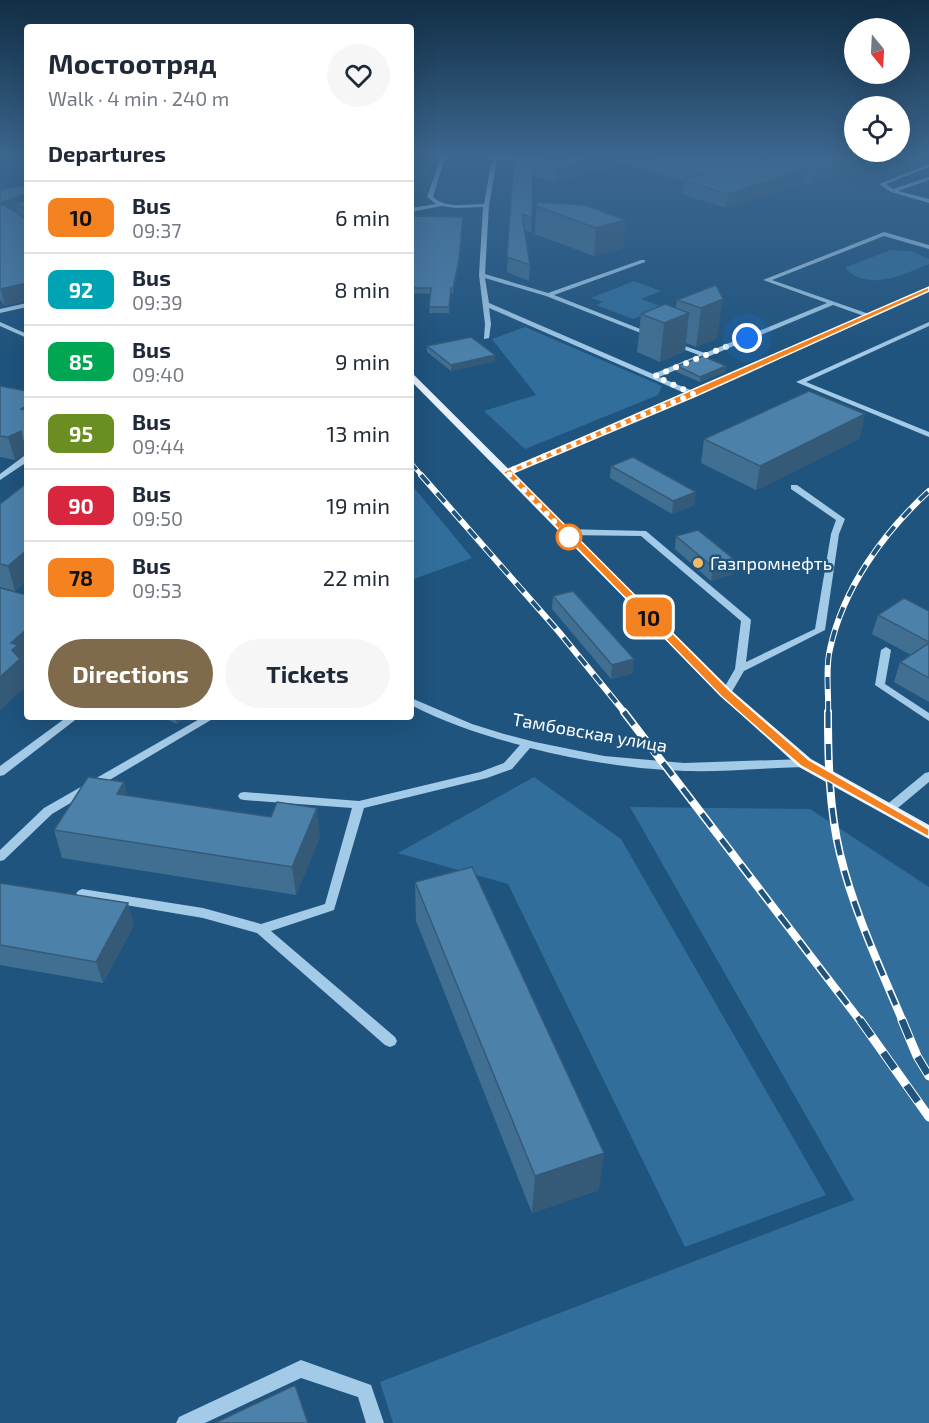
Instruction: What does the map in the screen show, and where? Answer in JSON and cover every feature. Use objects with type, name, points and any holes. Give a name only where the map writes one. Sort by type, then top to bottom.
[{"type":"main road","name":"Тамбовская улица","points":[[414,378],[726,693],[805,763],[929,832]]},
{"type":"street","points":[[485,221],[482,275],[486,304],[486,338]]},
{"type":"street","points":[[869,316],[766,280],[884,234],[929,247]]},
{"type":"street","points":[[548,295],[643,261]]},
{"type":"street","points":[[482,275],[548,295],[705,355]]},
{"type":"street","points":[[507,472],[693,394],[929,290]]},
{"type":"street","points":[[655,376],[833,303]]},
{"type":"street","points":[[486,304],[693,394]]},
{"type":"street","points":[[0,311],[24,306]]},
{"type":"street","points":[[0,324],[24,335]]},
{"type":"street","points":[[929,324],[800,382],[929,435]]},
{"type":"street","points":[[0,478],[24,460]]},
{"type":"street","points":[[740,669],[820,630],[835,534],[841,519],[795,487]]},
{"type":"street","points":[[564,532],[643,533],[746,620],[740,669],[726,693]]},
{"type":"street","points":[[886,650],[880,685],[929,718]]},
{"type":"street","name":"Тамбовская улица","points":[[414,702],[458,723],[527,744],[617,760],[668,766],[805,763]]},
{"type":"street","points":[[0,772],[70,720]]},
{"type":"street","points":[[0,857],[48,811],[206,720]]},
{"type":"street","points":[[244,795],[359,805],[483,775],[508,766],[527,744]]},
{"type":"street","points":[[889,809],[929,777]]},
{"type":"street","points":[[261,929],[330,907],[359,805]]},
{"type":"street","points":[[82,894],[203,913],[261,929],[390,1041]]},
{"type":"street","points":[[185,1423],[301,1369],[365,1391],[375,1423]]},
{"type":"shaded area","points":[[891,250],[911,251],[929,259],[929,264],[898,276],[876,280],[855,276],[846,269],[846,267]]},
{"type":"shaded area","points":[[634,281],[661,291],[641,299],[663,307],[633,319],[596,305],[603,302],[591,298]]},
{"type":"shaded area","points":[[525,327],[662,386],[658,395],[525,449],[484,411],[536,395],[492,339]]},
{"type":"shaded area","points":[[414,488],[472,558],[414,579]]},
{"type":"shaded area","points":[[534,777],[621,839],[826,1195],[685,1247],[508,884],[398,853]]},
{"type":"shaded area","points":[[630,807],[810,809],[929,887],[929,1423],[393,1423],[380,1382],[854,1200]]},
{"type":"building","points":[[0,221],[24,221],[24,284],[0,288]]},
{"type":"building","points":[[414,221],[463,221],[459,260],[453,288],[451,288],[449,307],[429,307],[431,288],[414,288]]},
{"type":"building","points":[[509,221],[523,221],[530,265],[507,257]]},
{"type":"building","points":[[578,221],[620,221],[596,228]]},
{"type":"building","points":[[716,285],[723,299],[701,308],[677,300]]},
{"type":"building","points":[[665,304],[689,313],[664,323],[641,314]]},
{"type":"building","points":[[471,337],[495,355],[451,365],[427,346]]},
{"type":"building","points":[[703,356],[726,366],[700,377],[677,366]]},
{"type":"building","points":[[0,386],[24,390],[24,407],[21,409],[24,410],[24,441],[21,431],[8,437],[0,436]]},
{"type":"building","points":[[809,391],[865,414],[760,466],[704,439]]},
{"type":"building","points":[[633,457],[696,492],[673,501],[611,466]]},
{"type":"building","points":[[24,485],[24,553],[8,566],[0,564],[0,504]]},
{"type":"building","points":[[698,530],[736,561],[713,567],[676,536]]},
{"type":"building","points":[[0,588],[24,594],[24,632],[11,643],[18,645],[12,650],[20,659],[0,677]]},
{"type":"building","points":[[573,591],[634,659],[612,665],[553,596]]},
{"type":"building","points":[[904,598],[929,611],[929,642],[878,615]]},
{"type":"building","points":[[929,643],[929,678],[900,662]]},
{"type":"building","points":[[88,777],[124,782],[117,794],[271,817],[277,802],[317,808],[292,867],[54,830]]},
{"type":"building","points":[[472,867],[604,1153],[535,1176],[415,882]]},
{"type":"building","points":[[0,883],[128,903],[96,962],[0,945]]},
{"type":"building","points":[[295,1385],[308,1423],[215,1423]]},
{"type":"railway","points":[[414,466],[423,477]]},
{"type":"railway","points":[[421,475],[559,632],[625,713]]},
{"type":"railway","points":[[828,713],[829,657],[836,626],[845,604],[855,583],[881,543],[896,524],[929,491]]},
{"type":"railway","points":[[624,712],[861,1022]]},
{"type":"railway","points":[[828,712],[831,801],[840,854],[860,918],[903,1022]]},
{"type":"railway","points":[[860,1020],[929,1117]]},
{"type":"railway","points":[[902,1020],[917,1056],[929,1076]]},
{"type":"bus line","name":"10","points":[[929,289],[693,394],[507,472],[726,693],[805,763],[830,775],[929,833]]},
{"type":"place","name":"Газпромнефть","points":[[698,563]]},
{"type":"route","points":[[569,537],[507,472],[693,394],[655,376],[747,338]]}]
